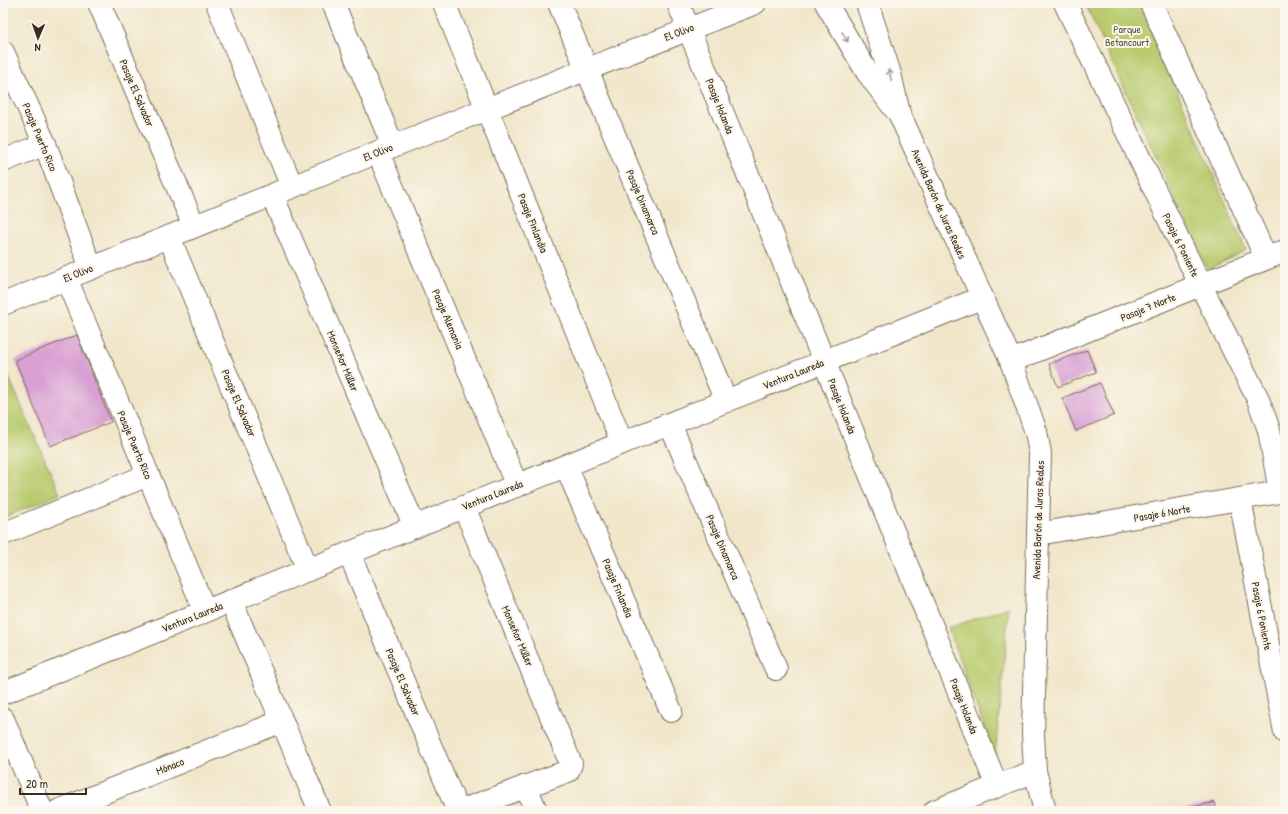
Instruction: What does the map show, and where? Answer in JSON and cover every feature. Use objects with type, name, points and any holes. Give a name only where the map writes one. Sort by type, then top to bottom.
[{"type":"street","name":"Pasaje El Salvador","points":[[99,3],[194,226]]},
{"type":"street","points":[[217,3],[292,187]]},
{"type":"street","name":"Pasaje Alemania","points":[[333,3],[386,149],[517,486]]},
{"type":"street","name":"Pasaje Finlandia","points":[[444,3],[622,443]]},
{"type":"street","name":"Pasaje Dinamarca","points":[[559,3],[726,401]]},
{"type":"street","name":"Pasaje Holanda","points":[[678,3],[997,786]]},
{"type":"street","name":"El Olivo","points":[[3,304],[386,149],[755,3]]},
{"type":"street","name":"Avenida Barón de Juras Reales","points":[[826,3],[867,72],[898,113]]},
{"type":"street","name":"Avenida Barón de Juras Reales","points":[[867,3],[890,74],[898,113],[1011,361],[1036,432],[1040,453],[1034,718],[1035,771],[1045,811]]},
{"type":"street","name":"Pasaje 6 Poniente","points":[[1065,3],[1201,286],[1266,417],[1283,492]]},
{"type":"street","points":[[1151,3],[1276,255]]},
{"type":"street","name":"Pasaje Puerto Rico","points":[[3,52],[45,144],[91,268]]},
{"type":"street","points":[[3,161],[45,144]]},
{"type":"street","name":"Monseñor Müller","points":[[272,195],[415,526]]},
{"type":"street","name":"Pasaje El Salvador","points":[[169,237],[308,570]]},
{"type":"street","name":"Pasaje 7 Norte","points":[[1011,361],[1276,255]]},
{"type":"street","name":"Pasaje Puerto Rico","points":[[66,278],[205,612]]},
{"type":"street","name":"Ventura Laureda","points":[[3,693],[981,298]]},
{"type":"street","name":"Pasaje Dinamarca","points":[[670,424],[776,669]]},
{"type":"street","name":"Pasaje Finlandia","points":[[566,466],[671,711]]},
{"type":"street","points":[[3,534],[148,475]]},
{"type":"street","name":"Pasaje 6 Norte","points":[[1038,534],[1283,492]]},
{"type":"street","name":"Pasaje 6 Poniente","points":[[1240,499],[1285,732]]},
{"type":"street","name":"Monseñor Müller","points":[[464,507],[572,764],[568,770],[526,786]]},
{"type":"street","name":"Pasaje El Salvador","points":[[349,553],[459,811]]},
{"type":"street","points":[[231,601],[320,811]]},
{"type":"street","points":[[3,719],[42,811]]},
{"type":"street","name":"Mónaco","points":[[58,811],[282,722]]},
{"type":"street","points":[[935,811],[1035,771]]},
{"type":"street","points":[[459,811],[526,786],[536,811]]},
{"type":"green space","name":"Parque Betancourt","points":[[1085,3],[1139,3],[1246,250],[1208,270]]},
{"type":"green space","points":[[3,364],[60,494],[3,518]]},
{"type":"green space","points":[[1009,607],[995,757],[948,628]]},
{"type":"building","points":[[77,335],[111,422],[50,446],[15,360]]},
{"type":"building","points":[[1087,350],[1096,372],[1058,387],[1049,364]]},
{"type":"building","points":[[1100,383],[1114,415],[1076,431],[1062,398]]},
{"type":"building","points":[[1215,802],[1217,811],[1180,811],[1180,810]]}]
